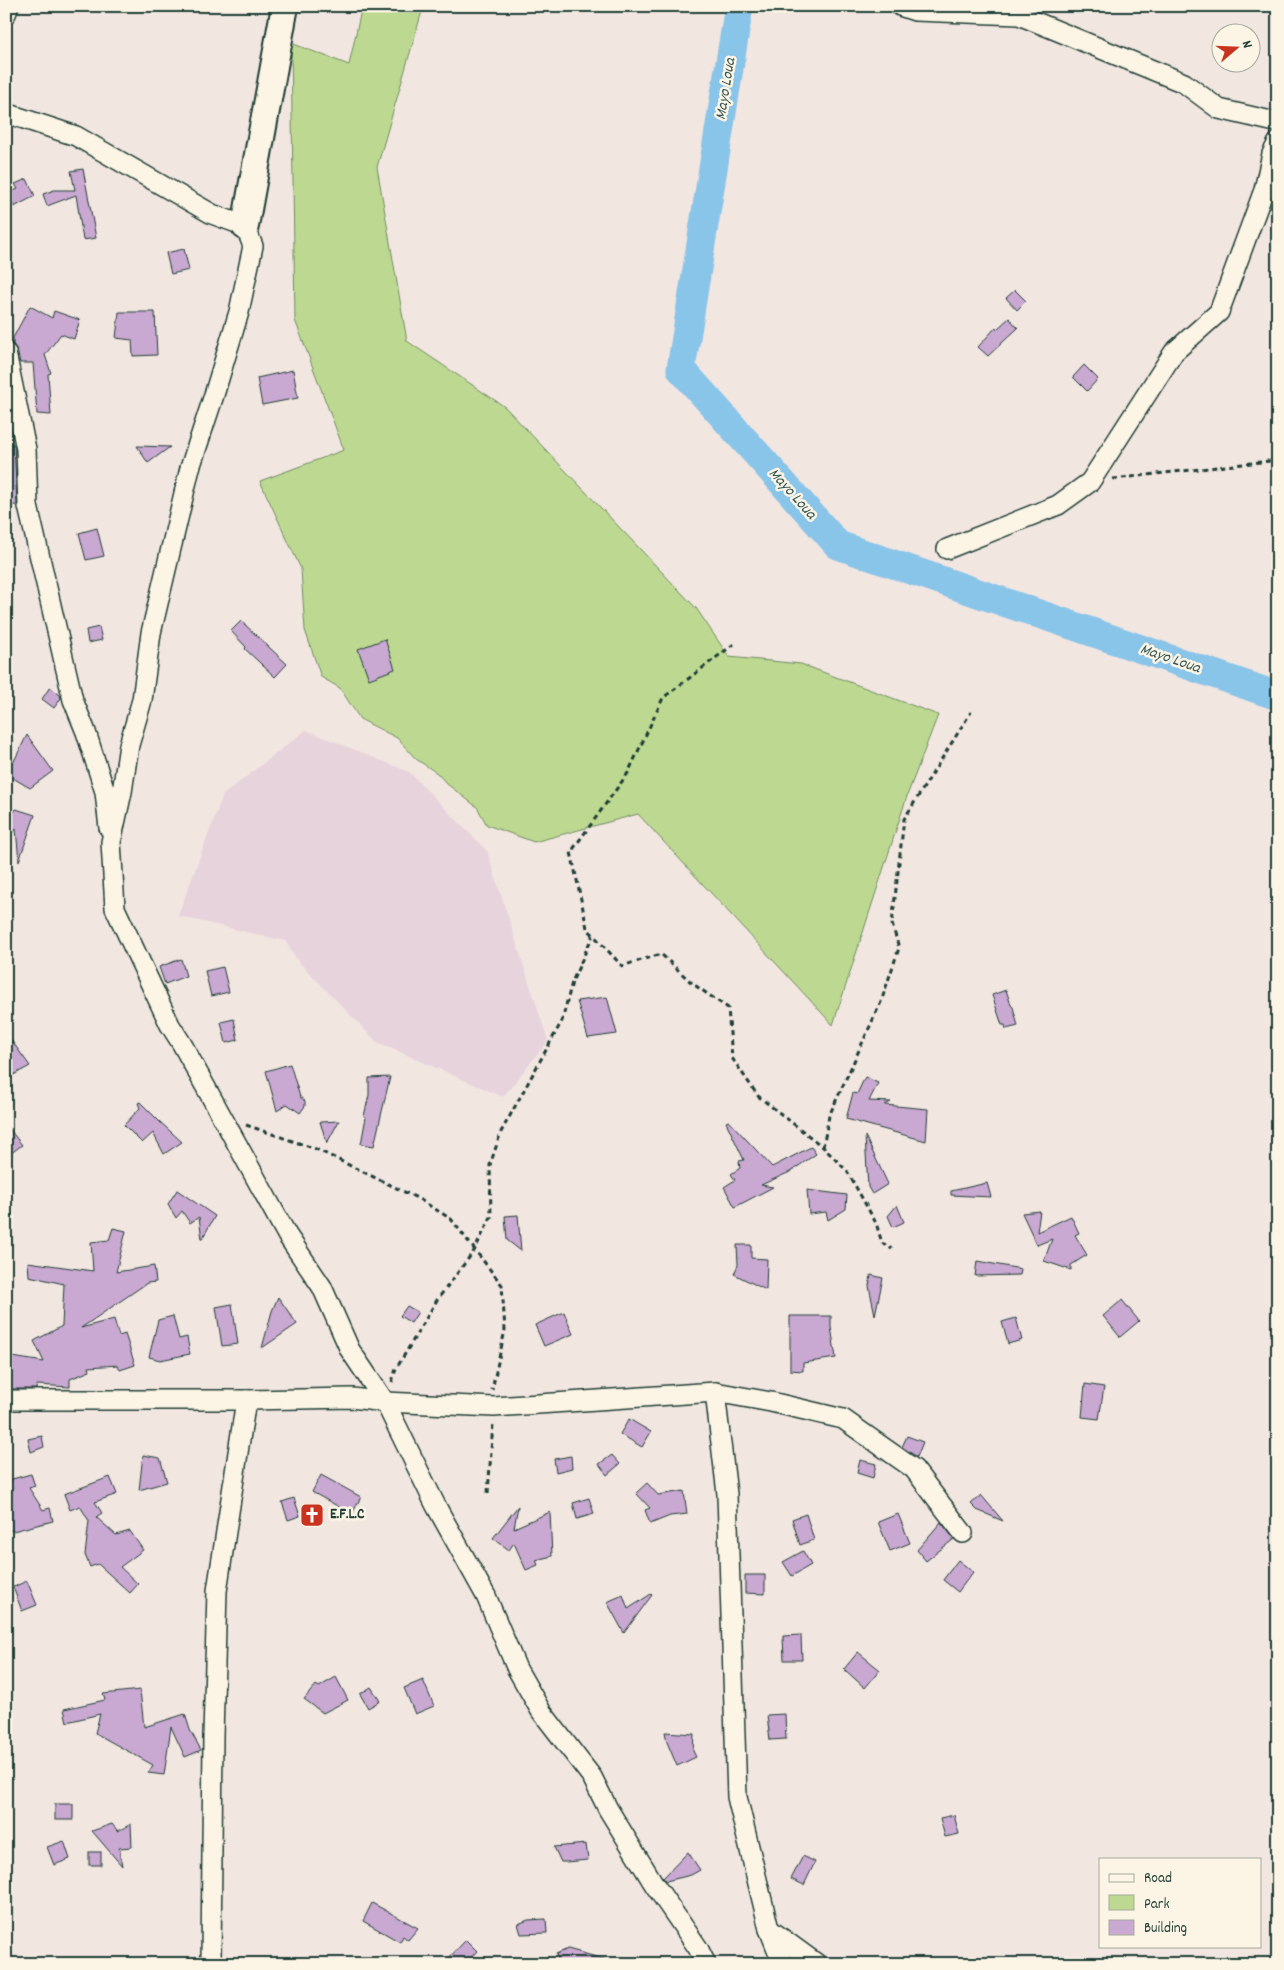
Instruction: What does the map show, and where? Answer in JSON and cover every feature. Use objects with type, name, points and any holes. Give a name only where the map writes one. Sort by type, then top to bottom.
[{"type":"main road","points":[[245,226],[285,6]]},
{"type":"street","points":[[6,14],[9,6]]},
{"type":"street","points":[[900,6],[914,11],[1019,15],[1184,83],[1219,109],[1278,121]]},
{"type":"street","points":[[6,113],[76,136],[212,214],[245,226],[253,246],[239,312],[190,468],[151,634],[142,700],[129,745],[122,792],[111,842]]},
{"type":"street","points":[[947,549],[1058,505],[1090,482],[1174,352],[1219,312],[1264,190],[1272,154],[1278,142]]},
{"type":"street","points":[[6,353],[26,449],[28,506],[72,700],[86,732],[105,792],[111,842],[114,908],[170,1025],[287,1235],[322,1287],[350,1350],[385,1402],[436,1506],[486,1596],[522,1677],[541,1710],[592,1777],[608,1809],[654,1884],[698,1948],[706,1964]]},
{"type":"street","points":[[715,1392],[727,1494],[737,1797],[769,1928],[783,1964]]},
{"type":"street","points":[[6,1400],[352,1398],[385,1402],[494,1407],[715,1392],[771,1402],[843,1419],[914,1469],[963,1533]]},
{"type":"street","points":[[211,1964],[213,1736],[217,1591],[246,1400]]},
{"type":"street","points":[[769,1928],[817,1964]]},
{"type":"path","points":[[1090,482],[1278,460]]},
{"type":"path","points":[[734,644],[664,698],[628,773],[571,852],[587,928],[622,966],[661,954],[693,984],[728,1008],[732,1058],[758,1096],[823,1147],[847,1170],[876,1223],[882,1243],[892,1249]]},
{"type":"path","points":[[823,1147],[829,1116],[881,1002],[899,948],[892,924],[904,819],[971,712]]},
{"type":"path","points":[[385,1402],[396,1369],[437,1300],[474,1250],[491,1217],[490,1165],[500,1132],[562,1021],[572,982],[594,935]]},
{"type":"path","points":[[220,1115],[316,1149],[419,1199],[451,1219],[502,1285],[505,1330],[492,1388],[494,1407],[488,1493]]},
{"type":"shaded area","points":[[306,730],[409,772],[487,851],[548,1041],[503,1097],[377,1042],[298,961],[285,941],[178,916],[223,795]]},
{"type":"green space","points":[[362,6],[413,6],[422,11],[377,167],[407,341],[505,407],[696,608],[729,657],[801,664],[938,715],[908,793],[833,1025],[638,814],[534,842],[487,825],[477,807],[447,784],[437,773],[416,759],[397,738],[360,719],[340,688],[321,677],[305,630],[301,569],[260,481],[344,450],[295,320],[291,43],[349,65]]},
{"type":"building","points":[[83,169],[96,238],[83,240],[76,195],[47,206],[43,194],[54,190],[75,190],[71,171]]},
{"type":"building","points":[[27,179],[35,196],[14,207],[8,193],[18,189],[15,184]]},
{"type":"building","points":[[184,249],[189,270],[171,274],[166,253]]},
{"type":"building","points":[[1015,290],[1026,301],[1017,310],[1006,298]]},
{"type":"building","points":[[30,306],[52,318],[54,311],[80,320],[74,339],[61,334],[45,355],[51,373],[48,374],[51,415],[37,414],[33,363],[20,363],[17,350],[13,344],[13,338]]},
{"type":"building","points":[[119,312],[155,312],[157,355],[133,356],[132,340],[116,338]]},
{"type":"building","points":[[1009,318],[1018,328],[988,356],[978,347],[996,327],[997,329]]},
{"type":"building","points":[[1084,365],[1098,379],[1087,391],[1073,377]]},
{"type":"building","points":[[293,370],[298,398],[262,405],[257,378]]},
{"type":"building","points":[[14,444],[17,505],[6,506],[6,445]]},
{"type":"building","points":[[137,446],[170,447],[148,463]]},
{"type":"building","points":[[97,528],[104,556],[86,560],[79,533]]},
{"type":"building","points":[[241,621],[287,664],[275,677],[245,649],[246,647],[231,631]]},
{"type":"building","points":[[99,627],[102,640],[88,643],[86,630]]},
{"type":"building","points":[[385,639],[395,669],[369,679],[358,649]]},
{"type":"building","points":[[50,687],[61,698],[54,708],[42,699]]},
{"type":"building","points":[[27,735],[53,771],[30,788],[6,774],[6,770],[14,761]]},
{"type":"building","points":[[16,809],[35,815],[19,861],[16,829],[6,838],[6,823]]},
{"type":"building","points":[[181,959],[186,976],[165,984],[159,967]]},
{"type":"building","points":[[223,967],[229,992],[211,996],[205,971]]},
{"type":"building","points":[[1006,990],[1018,1026],[1006,1029],[1005,1025],[1002,1025],[992,995]]},
{"type":"building","points":[[607,997],[617,1034],[588,1038],[577,1001]]},
{"type":"building","points":[[234,1019],[238,1040],[226,1043],[221,1022]]},
{"type":"building","points":[[6,1033],[30,1066],[6,1079]]},
{"type":"building","points":[[290,1064],[300,1097],[305,1101],[305,1106],[300,1113],[287,1104],[277,1111],[266,1071]]},
{"type":"building","points":[[390,1077],[374,1146],[361,1144],[366,1117],[364,1116],[369,1095],[369,1078]]},
{"type":"building","points":[[865,1077],[878,1083],[869,1101],[891,1102],[885,1105],[928,1109],[926,1141],[846,1119],[853,1093],[857,1094]]},
{"type":"building","points":[[140,1102],[182,1142],[164,1154],[153,1133],[142,1143],[124,1125],[140,1108],[138,1103]]},
{"type":"building","points":[[339,1121],[327,1143],[320,1122]]},
{"type":"building","points":[[729,1121],[772,1167],[811,1147],[816,1154],[790,1172],[761,1185],[773,1187],[735,1207],[724,1187],[735,1180],[731,1174],[740,1168],[739,1161],[744,1160],[726,1122]]},
{"type":"building","points":[[6,1125],[22,1145],[6,1157]]},
{"type":"building","points":[[865,1136],[888,1184],[872,1194],[868,1187]]},
{"type":"building","points":[[987,1183],[991,1197],[951,1195],[951,1191]]},
{"type":"building","points":[[177,1190],[215,1216],[202,1239],[199,1217],[190,1223],[182,1211],[176,1218],[168,1204]]},
{"type":"building","points":[[807,1190],[847,1195],[846,1209],[828,1220],[826,1212],[809,1214]]},
{"type":"building","points":[[897,1205],[904,1222],[893,1227],[888,1216]]},
{"type":"building","points":[[1040,1211],[1037,1232],[1071,1216],[1079,1233],[1075,1235],[1087,1255],[1071,1265],[1071,1270],[1044,1261],[1052,1239],[1037,1245],[1022,1213]]},
{"type":"building","points":[[518,1215],[521,1251],[507,1240],[505,1216]]},
{"type":"building","points":[[113,1228],[126,1231],[116,1272],[154,1266],[156,1282],[147,1283],[81,1328],[114,1319],[119,1336],[125,1334],[135,1365],[120,1370],[118,1365],[89,1367],[90,1371],[70,1379],[70,1387],[37,1385],[36,1389],[6,1389],[6,1356],[44,1362],[34,1341],[62,1326],[64,1284],[29,1276],[28,1262],[93,1271],[91,1242],[109,1240]]},
{"type":"building","points":[[737,1245],[751,1245],[751,1258],[767,1259],[766,1290],[734,1274],[738,1265]]},
{"type":"building","points":[[977,1261],[1021,1269],[1020,1275],[975,1276]]},
{"type":"building","points":[[871,1275],[883,1278],[875,1315],[869,1286]]},
{"type":"building","points":[[278,1297],[297,1324],[262,1348],[272,1311]]},
{"type":"building","points":[[1122,1300],[1139,1321],[1120,1337],[1103,1316]]},
{"type":"building","points":[[232,1304],[238,1344],[222,1346],[216,1307]]},
{"type":"building","points":[[407,1306],[418,1312],[411,1323],[400,1316]]},
{"type":"building","points":[[564,1312],[573,1334],[544,1346],[535,1325]]},
{"type":"building","points":[[173,1316],[179,1339],[187,1337],[190,1354],[160,1360],[149,1357],[158,1320]]},
{"type":"building","points":[[790,1316],[831,1316],[836,1358],[803,1363],[803,1371],[790,1370]]},
{"type":"building","points":[[1016,1318],[1022,1340],[1008,1344],[1002,1322]]},
{"type":"building","points":[[1085,1384],[1104,1387],[1099,1419],[1082,1417]]},
{"type":"building","points":[[629,1419],[651,1432],[642,1447],[620,1434]]},
{"type":"building","points":[[42,1436],[44,1447],[31,1452],[28,1439]]},
{"type":"building","points":[[907,1436],[923,1442],[917,1457],[902,1447]]},
{"type":"building","points":[[143,1455],[160,1458],[167,1482],[139,1490]]},
{"type":"building","points":[[612,1455],[620,1464],[607,1475],[599,1464]]},
{"type":"building","points":[[571,1456],[572,1468],[556,1472],[554,1459]]},
{"type":"building","points":[[860,1460],[876,1464],[873,1478],[857,1473]]},
{"type":"building","points":[[31,1474],[35,1486],[29,1488],[43,1510],[50,1508],[53,1521],[13,1531],[6,1529],[10,1505],[6,1504],[6,1498],[12,1479]]},
{"type":"building","points":[[321,1475],[361,1497],[352,1514],[312,1492]]},
{"type":"building","points":[[110,1477],[117,1494],[95,1502],[102,1513],[96,1517],[116,1535],[130,1531],[143,1550],[120,1567],[138,1584],[130,1593],[98,1564],[90,1567],[85,1555],[89,1521],[80,1506],[70,1510],[64,1494]]},
{"type":"building","points":[[647,1483],[658,1495],[684,1491],[687,1514],[670,1516],[650,1524],[645,1510],[650,1508],[636,1493]]},
{"type":"building","points":[[981,1495],[1003,1521],[977,1510],[971,1504]]},
{"type":"building","points":[[294,1498],[300,1516],[288,1520],[282,1502]]},
{"type":"building","points":[[589,1498],[594,1514],[577,1519],[573,1503]]},
{"type":"building","points":[[518,1506],[514,1528],[550,1512],[552,1556],[536,1560],[538,1565],[526,1570],[514,1543],[509,1550],[493,1538]]},
{"type":"building","points":[[806,1514],[814,1540],[800,1545],[792,1519]]},
{"type":"building","points":[[898,1514],[910,1543],[890,1551],[878,1522]]},
{"type":"building","points":[[941,1522],[954,1539],[926,1561],[917,1550]]},
{"type":"building","points":[[803,1551],[811,1565],[792,1576],[783,1562]]},
{"type":"building","points":[[958,1560],[973,1572],[958,1592],[943,1580]]},
{"type":"building","points":[[745,1575],[765,1575],[765,1594],[745,1593]]},
{"type":"building","points":[[27,1581],[37,1605],[22,1611],[13,1587]]},
{"type":"building","points":[[651,1594],[624,1633],[607,1602],[623,1595],[628,1609]]},
{"type":"building","points":[[801,1635],[802,1660],[784,1660],[783,1636]]},
{"type":"building","points":[[858,1652],[880,1670],[865,1688],[844,1669]]},
{"type":"building","points":[[336,1677],[348,1700],[323,1713],[304,1699],[316,1685],[319,1687]]},
{"type":"building","points":[[423,1680],[434,1706],[415,1714],[404,1688]]},
{"type":"building","points":[[371,1687],[380,1701],[368,1708],[360,1694]]},
{"type":"building","points":[[140,1690],[144,1727],[185,1714],[190,1730],[201,1750],[185,1757],[171,1727],[164,1775],[148,1773],[153,1765],[95,1733],[100,1714],[67,1722],[64,1709],[105,1700],[103,1694]]},
{"type":"building","points":[[785,1714],[786,1739],[770,1740],[767,1715]]},
{"type":"building","points":[[665,1732],[694,1734],[693,1751],[696,1757],[677,1766]]},
{"type":"building","points":[[55,1804],[73,1804],[73,1820],[55,1820]]},
{"type":"building","points":[[954,1815],[959,1834],[945,1837],[940,1818]]},
{"type":"building","points":[[112,1824],[118,1831],[131,1824],[132,1847],[119,1848],[122,1866],[92,1831]]},
{"type":"building","points":[[64,1841],[70,1859],[54,1865],[47,1847]]},
{"type":"building","points":[[586,1844],[588,1860],[561,1862],[554,1847]]},
{"type":"building","points":[[89,1852],[101,1852],[101,1865],[89,1865]]},
{"type":"building","points":[[688,1852],[700,1870],[691,1875],[666,1881],[663,1878]]},
{"type":"building","points":[[803,1856],[815,1862],[804,1885],[791,1879]]},
{"type":"building","points":[[372,1903],[418,1928],[408,1940],[403,1936],[400,1942],[363,1921]]},
{"type":"building","points":[[546,1919],[547,1933],[521,1934],[518,1924],[528,1920]]},
{"type":"building","points":[[466,1940],[477,1951],[465,1964],[443,1964]]},
{"type":"building","points":[[568,1949],[607,1960],[606,1964],[560,1964],[556,1954]]},
{"type":"waterway","name":"Mayo Loua","points":[[739,6],[681,369],[838,545],[1278,696]]},
{"type":"place","name":"E.F.L.C","points":[[312,1515]]}]
